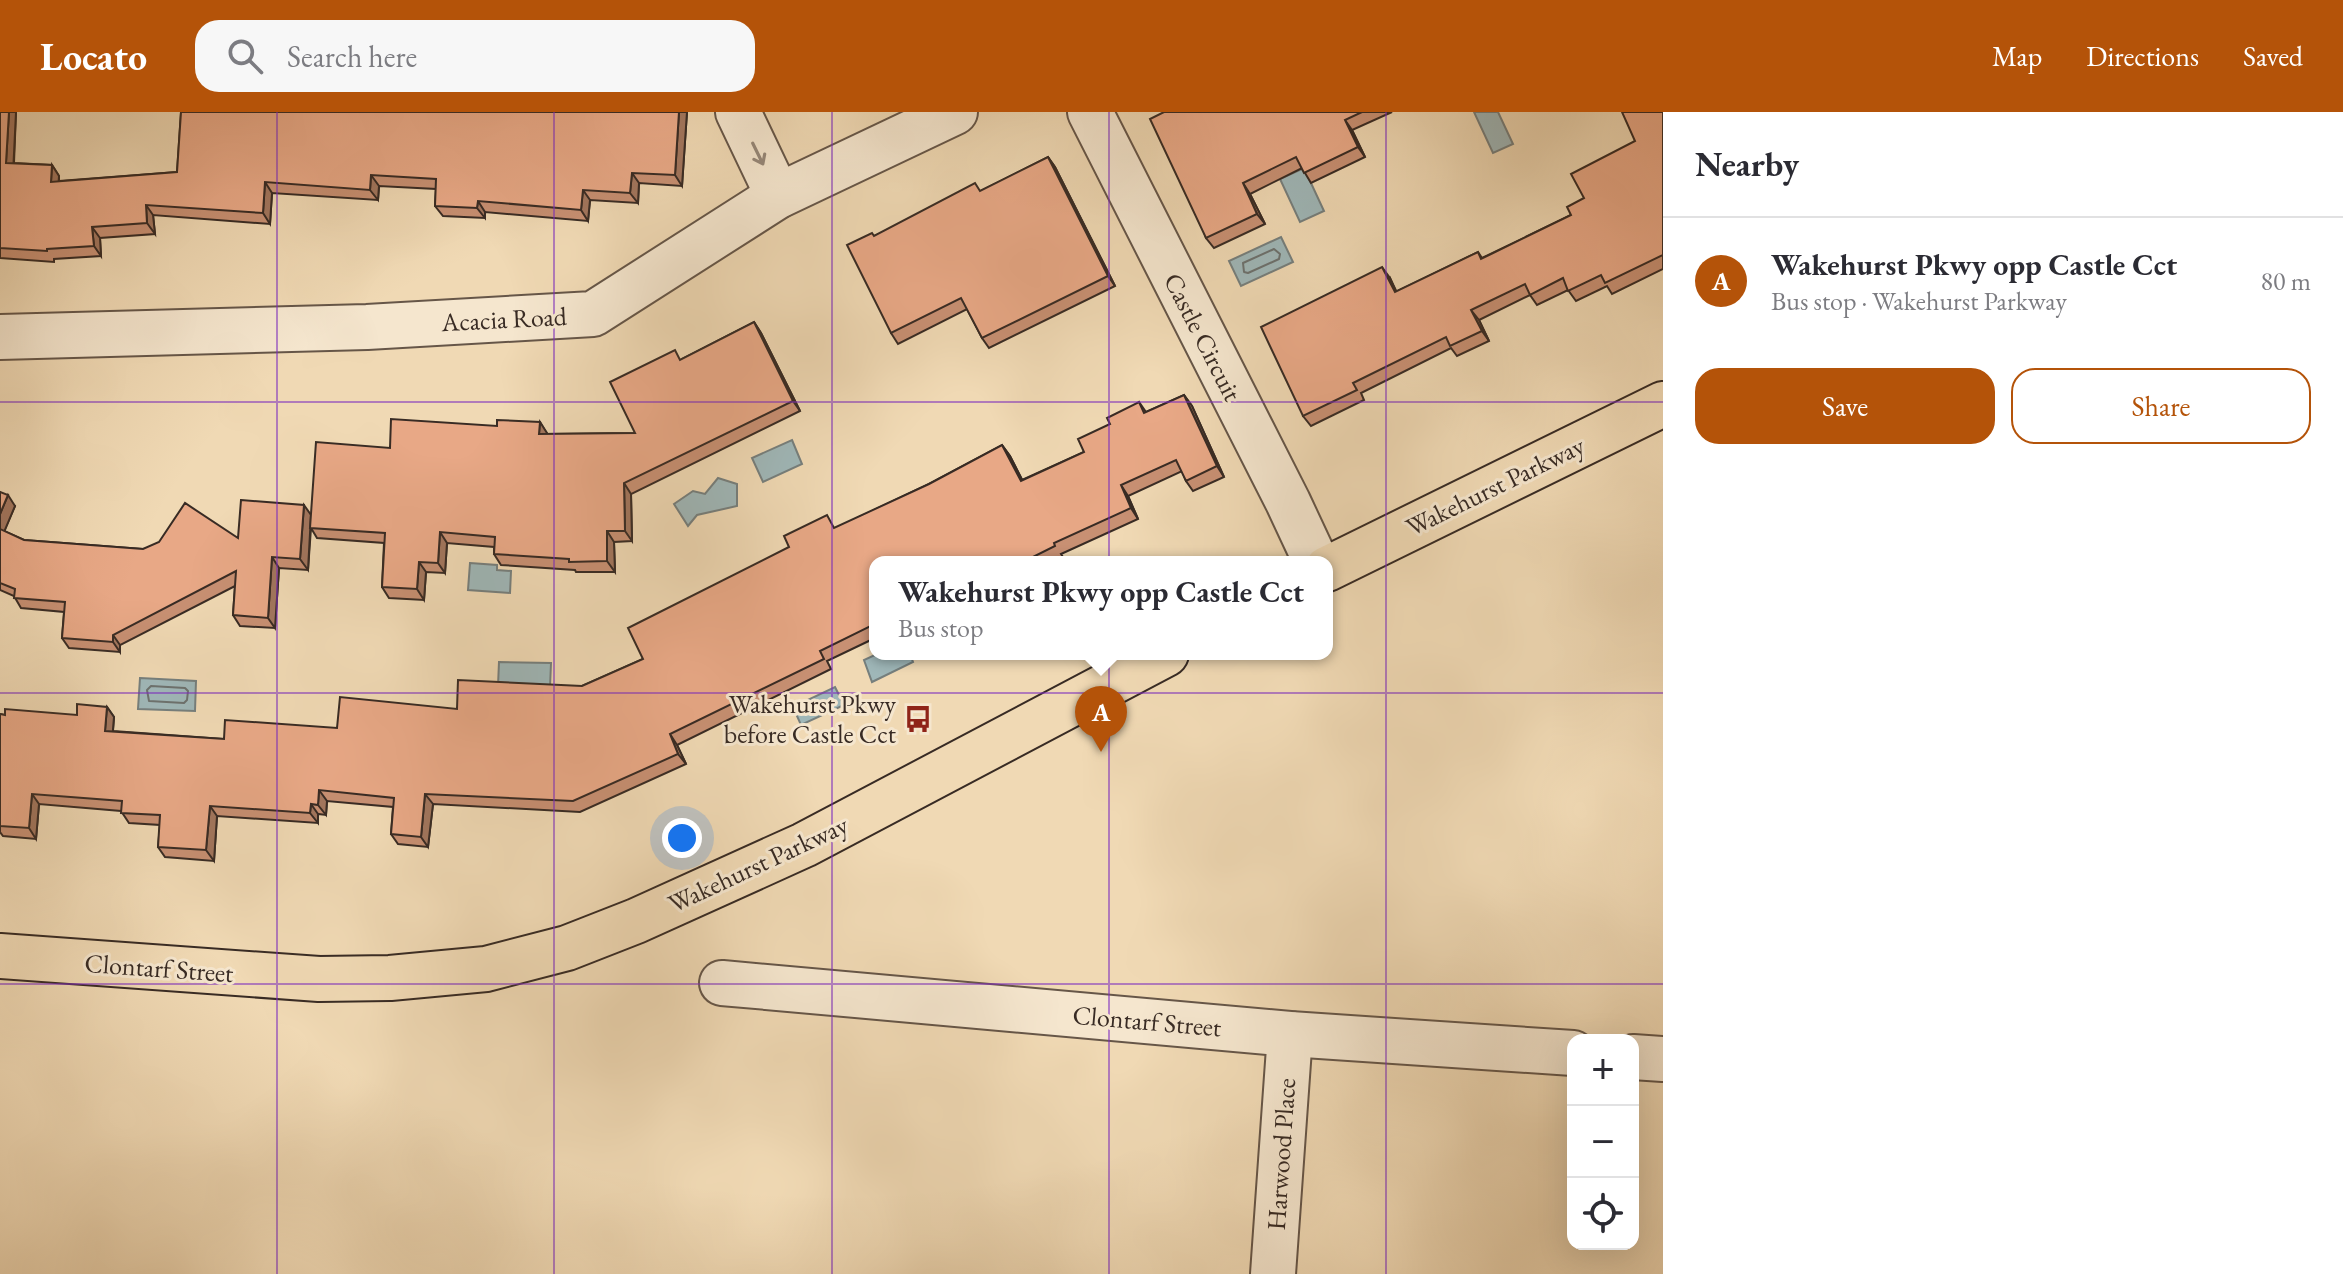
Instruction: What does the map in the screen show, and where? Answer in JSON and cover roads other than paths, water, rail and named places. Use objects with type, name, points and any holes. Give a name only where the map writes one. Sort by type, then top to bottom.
[{"type":"main road","name":"Wakehurst Parkway","points":[[1333,566],[1663,404]]},
{"type":"main road","name":"Wakehurst Parkway","points":[[319,979],[390,978],[486,969],[567,948],[622,927],[804,845],[1155,660]]},
{"type":"main road","name":"Clontarf Street","points":[[0,956],[319,979]]},
{"type":"street","points":[[738,112],[778,196]]},
{"type":"street","name":"Acacia Road","points":[[0,337],[367,327],[593,314],[778,196],[955,112]]},
{"type":"street","name":"Castle Circuit","points":[[1090,112],[1313,556]]},
{"type":"street","name":"Clontarf Street","points":[[722,983],[1290,1034],[1567,1053]]},
{"type":"street","name":"Harwood Place","points":[[1273,1274],[1290,1034]]},
{"type":"street","points":[[1639,1057],[1663,1059]]},
{"type":"water","points":[[1474,112],[1498,112],[1513,144],[1493,153]]},
{"type":"water","points":[[1304,168],[1324,211],[1300,222],[1280,179]]},
{"type":"water","points":[[1281,237],[1293,262],[1241,286],[1229,261]]},
{"type":"water","points":[[792,440],[802,464],[763,482],[752,458]]},
{"type":"water","points":[[718,478],[737,484],[737,506],[697,515],[688,526],[674,504],[693,491],[705,494]]},
{"type":"water","points":[[470,563],[497,565],[497,570],[511,571],[510,593],[468,590]]},
{"type":"water","points":[[869,658],[913,662],[872,682],[864,660]]},
{"type":"water","points":[[499,662],[551,663],[550,687],[498,686]]},
{"type":"water","points":[[140,678],[196,681],[195,711],[138,709]]},
{"type":"water","points":[[835,687],[844,705],[801,725],[793,707]]},
{"type":"place","name":"Wakehurst Pkwy before Castle Cct","points":[[918,719]]},
{"type":"place","name":"Wakehurst Pkwy opp Castle Cct","points":[[1101,752]]}]
